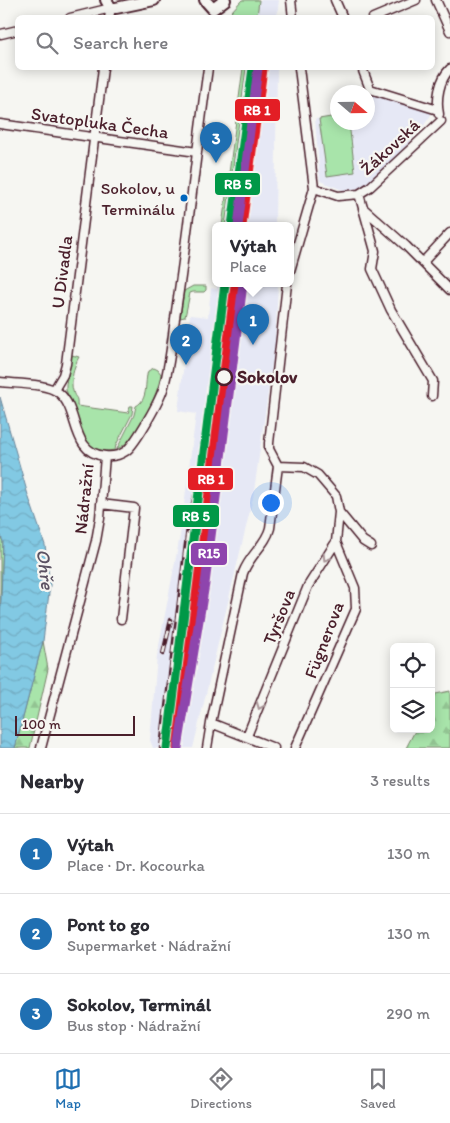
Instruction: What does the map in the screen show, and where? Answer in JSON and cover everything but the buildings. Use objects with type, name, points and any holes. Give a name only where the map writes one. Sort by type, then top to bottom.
[{"type":"street","points":[[82,15],[154,0]]},
{"type":"street","points":[[205,0],[213,13],[225,0]]},
{"type":"street","points":[[291,0],[293,15]]},
{"type":"street","points":[[335,0],[342,15]]},
{"type":"street","points":[[380,15],[416,0]]},
{"type":"street","points":[[436,0],[450,31]]},
{"type":"street","points":[[1,34],[15,31]]},
{"type":"street","points":[[445,122],[438,110],[439,90],[442,79],[450,68]]},
{"type":"street","name":"U Divadla","points":[[54,390],[63,376],[66,364],[103,70]]},
{"type":"street","name":"Nádražní","points":[[41,748],[96,541],[105,456],[121,454],[132,444],[164,387],[181,280],[208,70]]},
{"type":"street","points":[[294,257],[314,188],[299,70]]},
{"type":"street","points":[[363,70],[370,89],[438,110]]},
{"type":"street","name":"Žákovská","points":[[359,194],[370,188],[445,122]]},
{"type":"street","name":"Svatopluka Čecha","points":[[0,124],[197,152]]},
{"type":"street","points":[[314,188],[338,196],[359,194],[375,251],[372,269],[391,310],[433,381],[432,396]]},
{"type":"street","points":[[363,208],[423,262],[450,290]]},
{"type":"street","points":[[423,262],[450,233]]},
{"type":"street","points":[[208,748],[211,723],[243,573],[252,555],[268,537],[270,528],[278,466],[268,443],[287,287]]},
{"type":"street","points":[[0,382],[41,386],[60,393],[82,443],[92,453],[105,456]]},
{"type":"street","points":[[278,466],[304,467],[318,475],[336,496],[339,512],[363,540],[371,546]]},
{"type":"street","points":[[101,504],[134,508],[121,619]]},
{"type":"street","name":"Tyršova","points":[[247,736],[308,586],[336,542],[339,512]]},
{"type":"street","name":"Fügnerova","points":[[295,748],[356,609],[356,588],[336,542]]},
{"type":"street","points":[[211,723],[274,748]]},
{"type":"shaded area","points":[[259,0],[279,0],[277,15],[257,15]]},
{"type":"shaded area","points":[[246,70],[277,70],[275,222],[226,222]]},
{"type":"shaded area","points":[[375,96],[430,112],[431,115],[420,131],[369,182],[359,188],[345,191],[320,181],[315,119],[330,117],[330,130],[375,130]]},
{"type":"shaded area","points":[[217,287],[278,287],[275,344],[253,498],[193,748],[153,748],[150,740],[157,656],[180,536],[196,414],[178,411],[190,315],[208,317],[211,288],[217,289]]},
{"type":"green space","points":[[242,0],[259,0],[257,15],[233,15],[231,12]]},
{"type":"green space","points":[[243,70],[246,70],[226,222],[223,222]]},
{"type":"green space","points":[[330,117],[330,130],[350,130],[355,172],[327,176],[319,119]]},
{"type":"green space","points":[[193,286],[206,286],[206,290],[204,292],[190,293],[185,317],[180,318],[184,291]]},
{"type":"green space","points":[[72,355],[79,357],[72,378],[72,387],[77,400],[77,406],[128,413],[130,406],[133,406],[132,414],[115,450],[106,451],[98,449],[92,446],[83,435],[66,390]]},
{"type":"green space","points":[[154,368],[161,374],[151,404],[138,428],[124,445],[117,449],[134,415],[136,406],[143,399],[148,371]]},
{"type":"green space","points":[[0,533],[3,542],[0,625]]},
{"type":"green space","points":[[43,641],[48,669],[30,748],[15,748]]},
{"type":"green space","points":[[450,691],[450,748],[406,748],[414,733],[435,733],[435,694]]},
{"type":"water","name":"Ohře","points":[[0,397],[28,495],[45,545],[50,585],[43,641],[15,748],[0,748],[0,626],[3,542],[0,533]]},
{"type":"railway","points":[[192,507],[205,445]]},
{"type":"railway","points":[[161,748],[188,528],[194,500]]},
{"type":"railway","points":[[163,654],[171,620]]},
{"type":"transit line","points":[[233,222],[253,70]]},
{"type":"transit line","name":"R15","points":[[239,222],[258,70]]},
{"type":"transit line","points":[[243,222],[263,70]]},
{"type":"transit line","points":[[167,748],[225,287]]},
{"type":"transit line","points":[[177,748],[235,287]]},
{"type":"transit line","name":"R15","points":[[178,748],[205,584],[243,287]]},
{"type":"place","name":"Sokolov, Terminál","points":[[216,163]]},
{"type":"place","name":"Sokolov, u Terminálu","points":[[184,198]]},
{"type":"place","name":"Výtah","points":[[253,345]]},
{"type":"place","name":"Pont to go","points":[[186,365]]},
{"type":"place","name":"Sokolov","points":[[224,377]]}]
